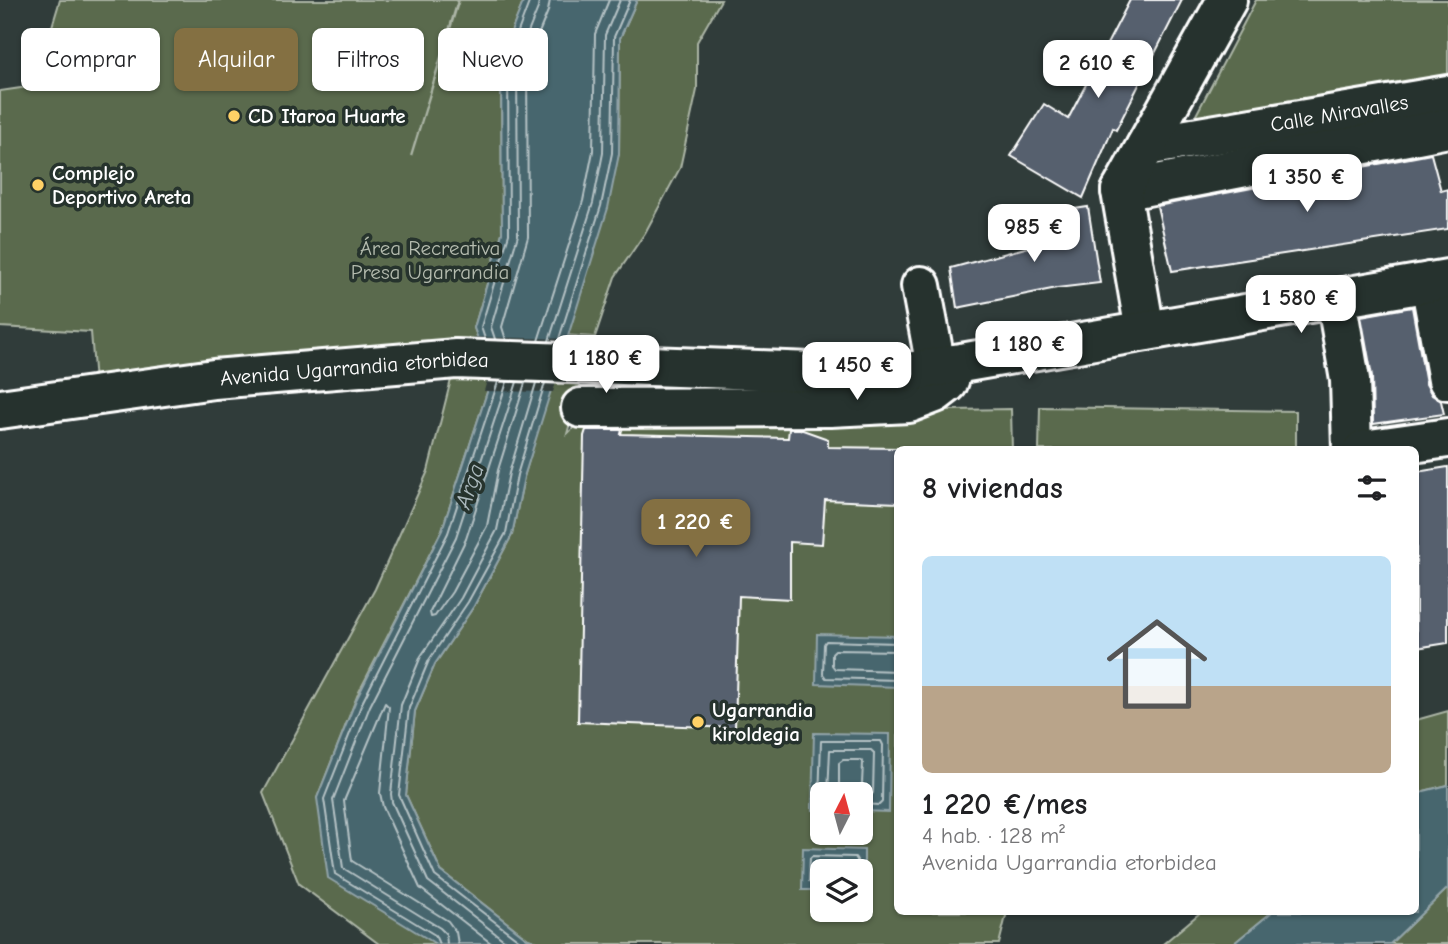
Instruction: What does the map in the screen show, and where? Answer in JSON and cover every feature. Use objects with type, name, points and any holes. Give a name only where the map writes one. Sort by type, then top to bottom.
[{"type":"street","points":[[1145,331],[1121,191],[1227,0]]},
{"type":"street","name":"Calle Miravalles","points":[[1146,146],[1448,95]]},
{"type":"street","name":"Calle Miravalles","points":[[1121,191],[1448,128]]},
{"type":"street","name":"Avenida Ugarrandia etorbidea","points":[[4,410],[214,379],[466,360],[903,373],[1439,281],[1448,380]]},
{"type":"street","points":[[581,408],[830,407],[909,403],[935,393],[948,383],[946,365],[921,286]]},
{"type":"street","points":[[1336,299],[1350,380],[1352,446]]},
{"type":"street","points":[[1391,446],[1448,438]]},
{"type":"green space","name":"Área Recreativa Presa Ugarrandia","points":[[60,0],[458,0],[450,28],[438,28],[438,66],[411,156],[438,68],[438,91],[501,91],[502,233],[474,328],[492,377],[442,530],[358,694],[317,798],[438,944],[379,944],[299,884],[263,793],[375,589],[428,471],[456,360],[96,395],[91,332],[0,327],[0,91],[21,88],[21,91],[160,91],[160,28],[52,28]]},
{"type":"green space","points":[[459,0],[524,0],[513,28],[450,28]]},
{"type":"green space","points":[[637,0],[721,0],[697,42],[697,90],[680,168],[645,233],[615,277],[595,337],[563,335],[619,154],[620,38]]},
{"type":"green space","points":[[1256,0],[1448,0],[1448,93],[1183,140]]},
{"type":"green space","name":"Ugarrandia kiroldegia","points":[[558,363],[586,364],[567,434],[586,416],[1011,409],[1012,446],[894,446],[894,915],[1006,915],[999,944],[543,944],[528,939],[441,871],[406,795],[415,711],[435,664],[474,606],[512,535],[524,477]]},
{"type":"green space","points":[[1040,407],[1296,411],[1296,446],[1039,446]]},
{"type":"green space","points":[[1448,711],[1448,785],[1419,795],[1419,719]]},
{"type":"green space","points":[[1448,888],[1448,944],[1390,944]]},
{"type":"green space","points":[[1197,915],[1268,915],[1233,944],[1163,944]]},
{"type":"water","name":"Arga","points":[[524,0],[637,0],[620,38],[619,154],[608,208],[524,477],[512,535],[474,606],[435,664],[415,711],[406,795],[441,871],[528,939],[543,944],[436,944],[328,878],[317,798],[356,700],[442,530],[492,377],[474,328],[502,233],[501,91],[548,91],[548,28],[513,28]]},
{"type":"water","points":[[817,634],[894,636],[894,687],[816,684]]},
{"type":"water","points":[[814,733],[890,734],[889,812],[873,811],[873,782],[813,782]]},
{"type":"water","points":[[1448,785],[1448,888],[1390,944],[1233,944],[1268,915],[1419,915],[1419,795]]},
{"type":"water","points":[[803,848],[864,850],[864,859],[810,859],[810,890],[802,890]]},
{"type":"pier","points":[[473,337],[570,339],[553,392],[484,391],[488,377]]},
{"type":"building","points":[[1130,0],[1182,0],[1116,130],[1113,128],[1083,198],[1011,156],[1044,104],[1068,119]]},
{"type":"building","points":[[1431,154],[1441,191],[1448,189],[1448,229],[1172,271],[1157,206]]},
{"type":"building","points":[[1088,207],[1100,283],[1057,288],[957,308],[951,268],[1051,241],[1048,213]]},
{"type":"building","points":[[1412,307],[1426,384],[1432,395],[1441,401],[1444,414],[1373,424],[1372,376],[1361,316]]},
{"type":"building","points":[[789,429],[800,429],[828,439],[828,447],[894,448],[894,503],[825,500],[822,544],[790,542],[790,599],[739,596],[735,728],[578,722],[586,430],[622,430],[621,434],[788,438]]},
{"type":"building","points":[[1448,467],[1448,643],[1419,648],[1419,472]]},
{"type":"place","name":"CD Itaroa Huarte","points":[[234,116]]},
{"type":"place","name":"Complejo Deportivo Areta","points":[[38,185]]},
{"type":"place","name":"Ugarrandia kiroldegia","points":[[698,722]]}]
